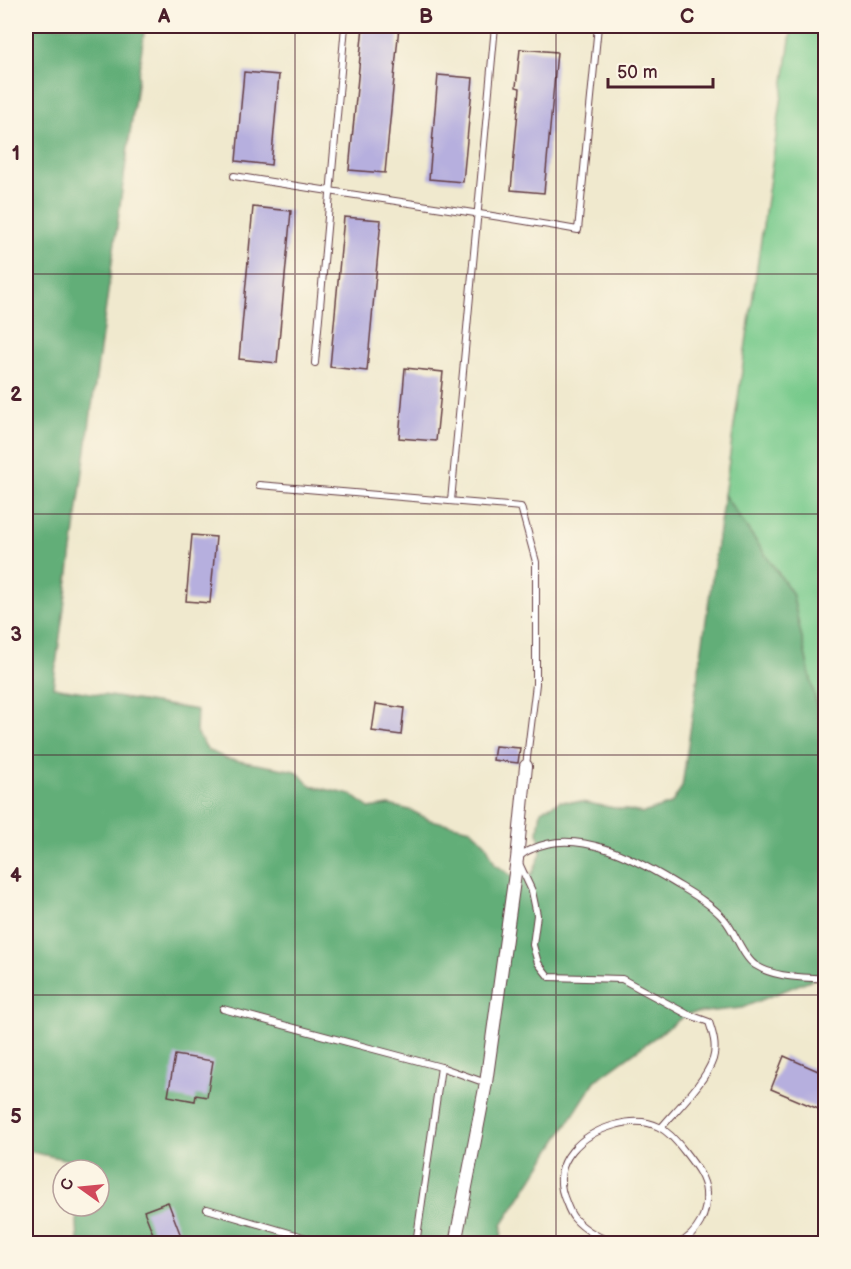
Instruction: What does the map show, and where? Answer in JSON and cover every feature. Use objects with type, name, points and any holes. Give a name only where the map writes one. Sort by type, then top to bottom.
[{"type":"street","points":[[455,1244],[486,1083],[517,859],[526,766]]},
{"type":"lane","points":[[315,363],[345,26]]},
{"type":"lane","points":[[451,501],[495,26]]},
{"type":"lane","points":[[234,176],[578,230],[598,26]]},
{"type":"lane","points":[[259,485],[521,507],[536,562],[536,684],[526,766]]},
{"type":"lane","points":[[661,1128],[699,1083],[713,1059],[714,1039],[709,1022],[687,1014],[622,979],[549,977],[538,963],[532,945],[537,915],[532,891],[517,859],[532,848],[551,843],[584,843],[605,848],[645,866],[702,900],[725,920],[752,964],[768,972],[825,979]]},
{"type":"lane","points":[[223,1009],[441,1067],[486,1083]]},
{"type":"lane","points":[[416,1244],[441,1067]]},
{"type":"lane","points":[[616,1244],[585,1228],[573,1217],[561,1189],[561,1172],[574,1148],[589,1136],[607,1127],[635,1122],[648,1123],[661,1128],[682,1147],[696,1166],[706,1186],[705,1216],[696,1230],[678,1244]]},
{"type":"lane","points":[[207,1209],[327,1244]]},
{"type":"green space","points":[[26,26],[145,26],[53,687],[197,710],[196,732],[208,750],[227,759],[296,771],[311,786],[352,795],[369,808],[389,805],[410,810],[430,820],[471,829],[486,844],[495,864],[512,876],[532,874],[541,853],[538,832],[541,811],[560,801],[581,802],[643,813],[671,804],[682,787],[724,495],[792,593],[825,745],[825,974],[742,1008],[687,1014],[595,1081],[502,1225],[501,1243],[78,1243],[77,1218],[111,1218],[111,1158],[59,1158],[26,1151]]},
{"type":"green space","points":[[792,26],[825,26],[825,745],[792,593],[724,495]]},
{"type":"building","points":[[363,26],[399,26],[385,173],[349,170]]},
{"type":"building","points":[[520,49],[557,52],[544,193],[511,190],[520,88],[516,87]]},
{"type":"building","points":[[244,72],[279,75],[271,165],[236,161]]},
{"type":"building","points":[[438,75],[473,78],[463,182],[429,179]]},
{"type":"building","points":[[253,207],[291,211],[277,363],[239,359]]},
{"type":"building","points":[[344,217],[381,220],[367,371],[330,367]]},
{"type":"building","points":[[405,368],[443,372],[436,441],[399,438]]},
{"type":"building","points":[[192,535],[216,537],[210,603],[186,601]]},
{"type":"building","points":[[376,704],[404,708],[401,735],[372,731]]},
{"type":"building","points":[[495,746],[520,748],[518,763],[493,760]]},
{"type":"building","points":[[175,1055],[213,1061],[207,1097],[196,1095],[195,1101],[168,1096]]},
{"type":"building","points":[[784,1056],[825,1074],[823,1111],[771,1089]]},
{"type":"building","points":[[168,1202],[184,1244],[157,1244],[144,1211]]}]
